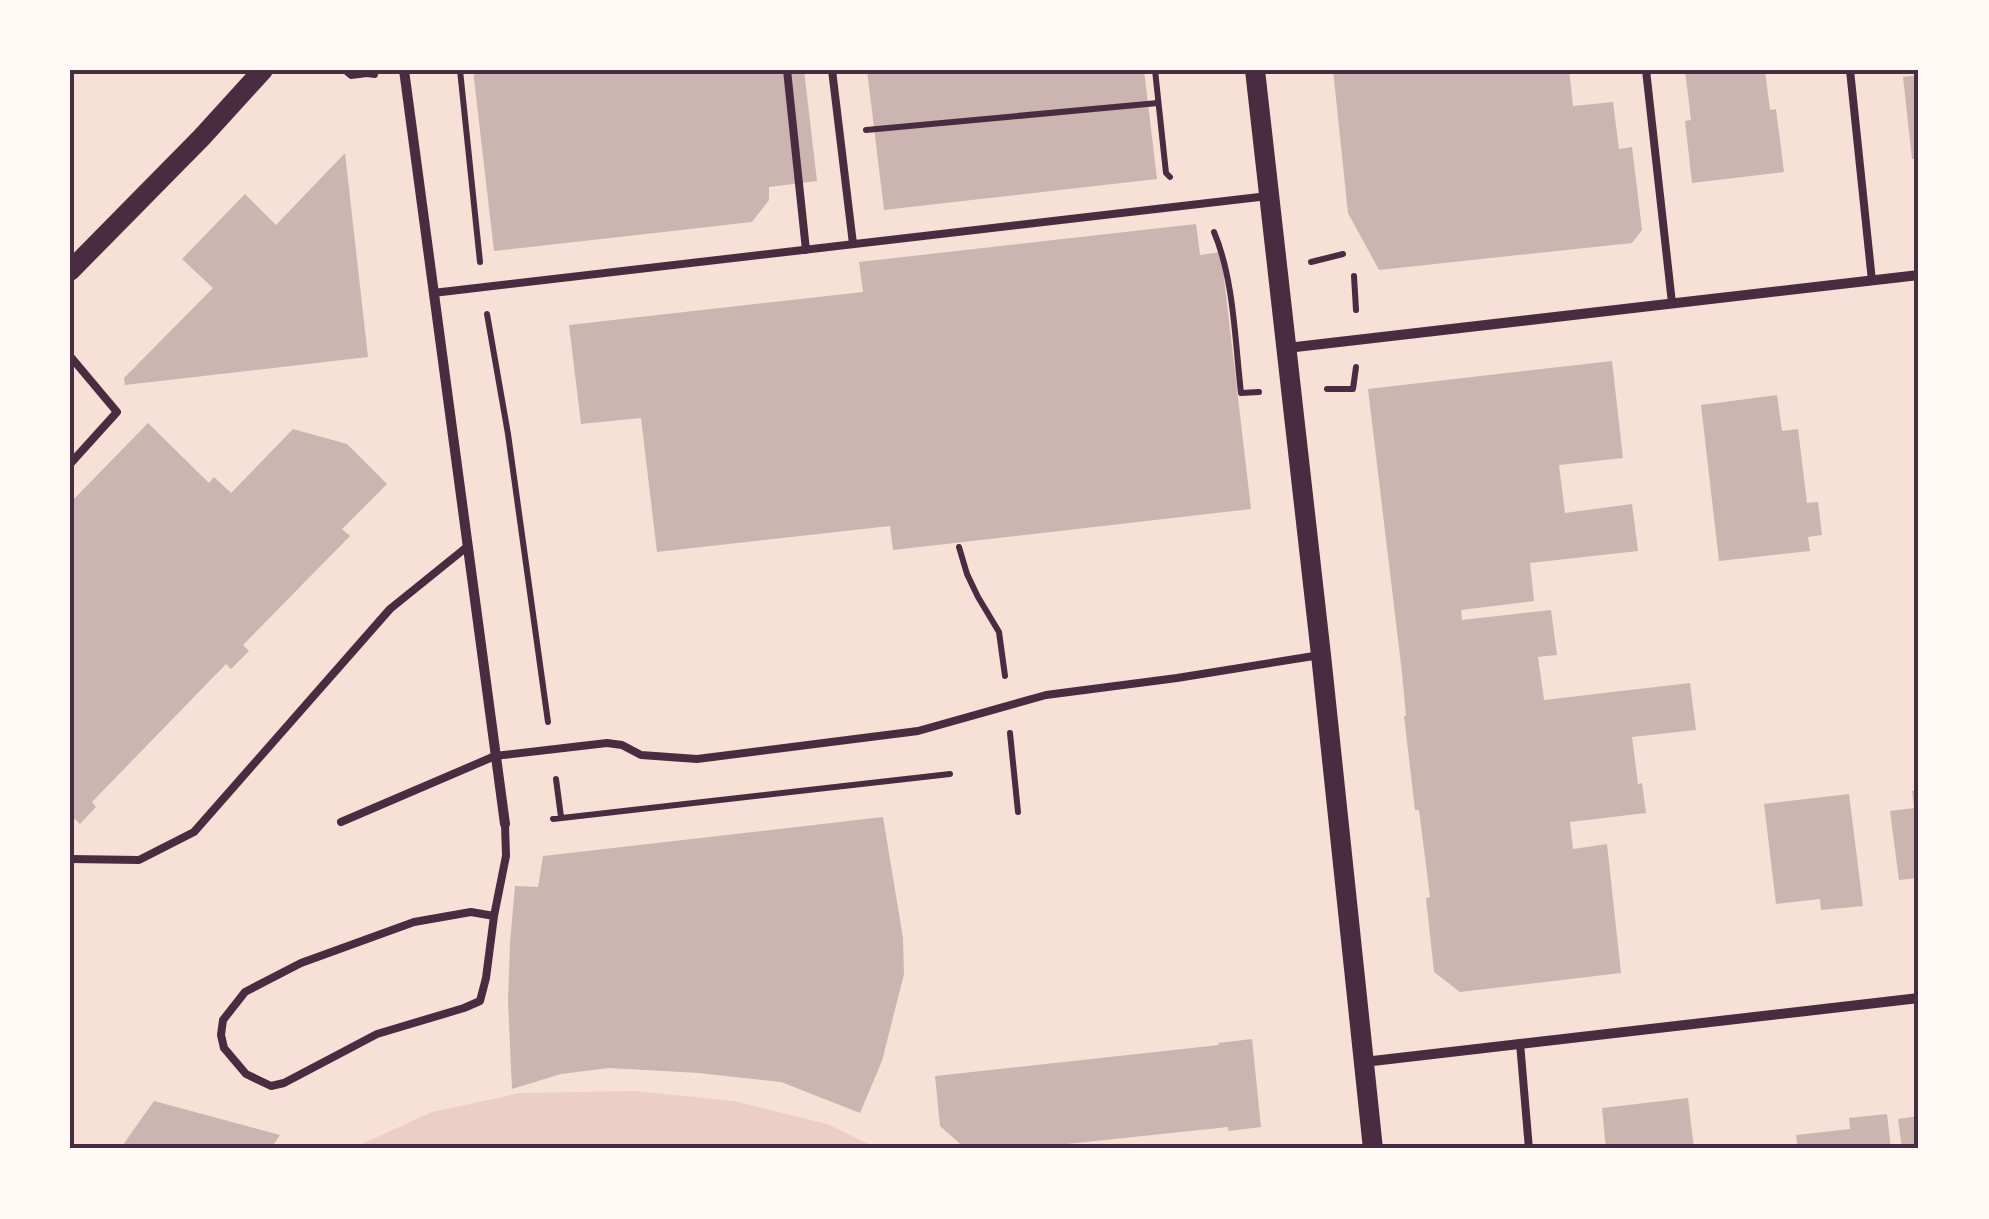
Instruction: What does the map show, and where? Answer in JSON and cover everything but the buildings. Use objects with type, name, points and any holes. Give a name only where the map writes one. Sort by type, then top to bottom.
[{"type":"main road","points":[[70,270],[263,70]]},
{"type":"main road","points":[[1255,70],[1373,1149]]},
{"type":"street","points":[[404,70],[505,824]]},
{"type":"street","points":[[1287,348],[1919,275]]},
{"type":"street","points":[[1362,1062],[1919,998]]},
{"type":"lane","points":[[786,70],[806,250]]},
{"type":"lane","points":[[832,70],[853,244]]},
{"type":"lane","points":[[1646,70],[1672,303]]},
{"type":"lane","points":[[1850,70],[1872,281]]},
{"type":"lane","points":[[433,293],[1270,195]]},
{"type":"lane","points":[[70,356],[117,412],[70,464]]},
{"type":"lane","points":[[70,859],[139,860],[194,832],[390,609],[468,546]]},
{"type":"lane","points":[[340,822],[495,756],[607,743],[641,755],[716,756],[918,730],[1046,696],[1321,655]]},
{"type":"lane","points":[[494,916],[471,912],[414,922],[301,963],[244,992],[223,1020],[224,1048],[246,1074],[270,1086],[284,1083],[376,1034],[480,1000],[506,856],[505,824]]},
{"type":"lane","points":[[1520,1043],[1529,1149]]},
{"type":"path","points":[[840,132],[1158,103]]},
{"type":"path","points":[[516,499],[552,750],[557,818],[950,774]]},
{"type":"shaded area","points":[[636,1091],[733,1101],[827,1124],[879,1149],[351,1149],[432,1112],[520,1093]]}]
